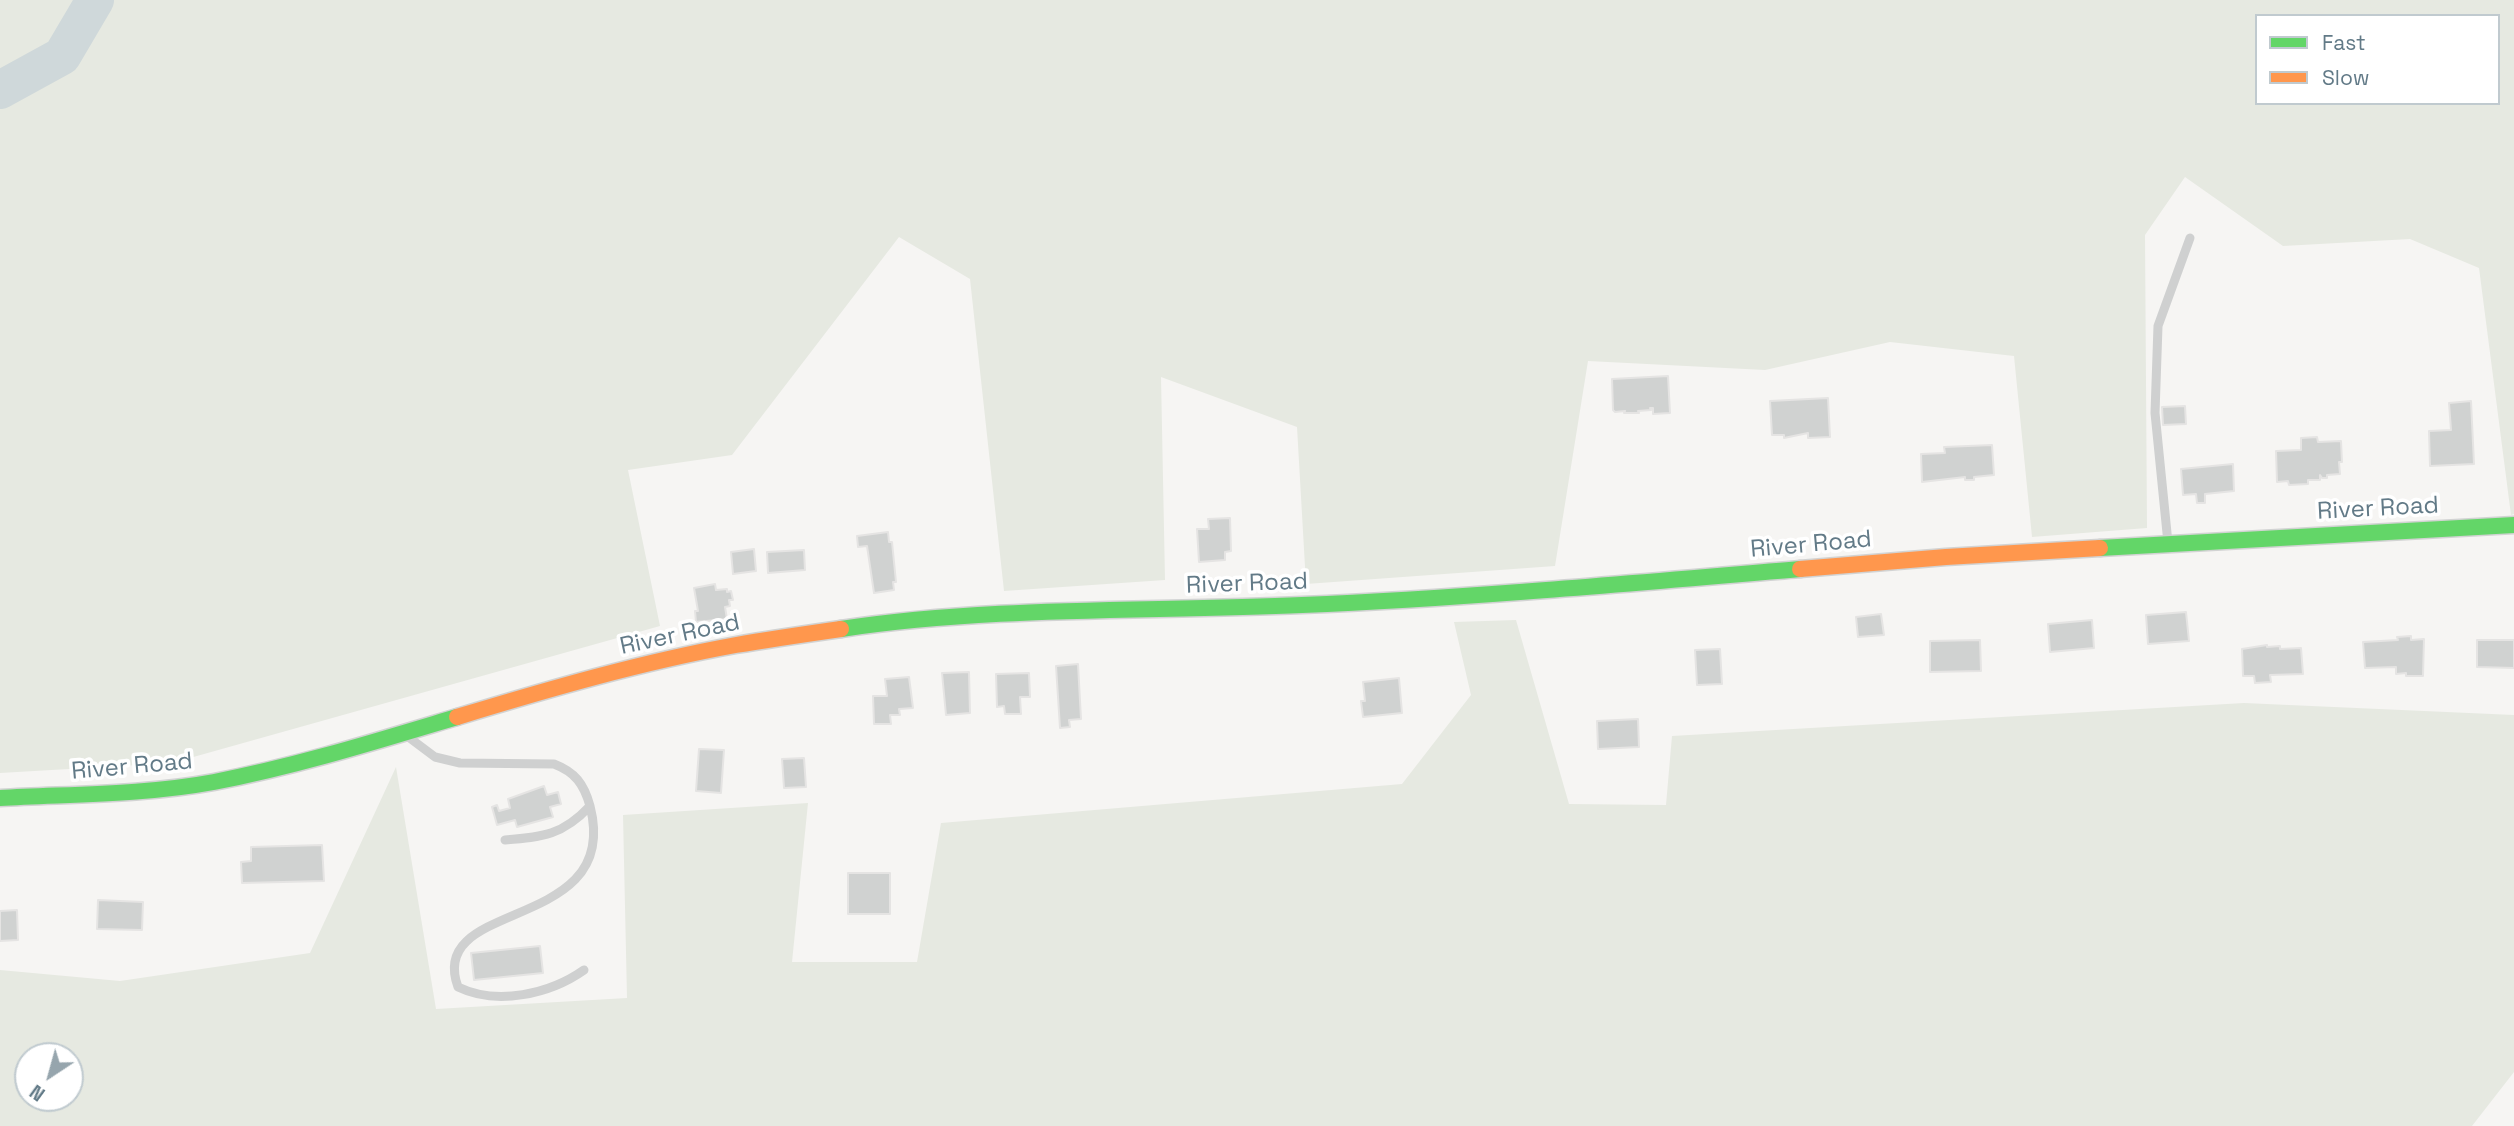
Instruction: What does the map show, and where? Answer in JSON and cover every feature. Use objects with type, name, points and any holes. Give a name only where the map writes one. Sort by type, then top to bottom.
[{"type":"street","name":"River Road","points":[[0,798],[141,791],[212,782],[306,762],[552,688],[655,662],[800,634],[893,621],[1041,611],[1300,606],[1508,594],[1946,556],[2514,524]]},
{"type":"lane","points":[[2168,544],[2155,413],[2158,326],[2190,238]]},
{"type":"lane","points":[[403,733],[435,757],[460,763],[546,764],[565,768],[578,777],[587,793],[595,839],[592,856],[581,874],[542,902],[476,933],[458,950],[453,973],[458,987],[475,995],[497,996],[544,989],[573,978],[584,970]]},
{"type":"lane","points":[[505,840],[540,837],[560,831],[577,820],[590,806]]},
{"type":"shaded area","points":[[0,0],[2514,0],[2514,514],[2511,515],[2479,268],[2410,239],[2283,246],[2185,177],[2145,235],[2147,528],[2032,537],[2014,356],[1890,342],[1765,370],[1588,361],[1555,566],[1306,584],[1297,427],[1161,377],[1165,580],[1004,591],[970,279],[899,237],[732,455],[628,470],[660,626],[172,763],[0,773]]},
{"type":"shaded area","points":[[1516,620],[1569,804],[1666,805],[1672,736],[2244,703],[2514,715],[2514,1072],[2472,1126],[0,1126],[0,970],[120,981],[310,953],[396,767],[436,1009],[627,998],[623,815],[808,803],[792,962],[917,962],[941,823],[1402,784],[1471,695],[1454,622]]},
{"type":"building","points":[[1668,376],[1670,413],[1653,414],[1653,408],[1638,411],[1639,413],[1613,410],[1612,379]]},
{"type":"building","points":[[1828,398],[1830,437],[1808,438],[1808,433],[1784,438],[1784,435],[1772,435],[1770,401]]},
{"type":"building","points":[[2471,401],[2474,464],[2430,466],[2429,431],[2451,430],[2449,403]]},
{"type":"building","points":[[2185,406],[2186,424],[2163,425],[2162,407]]},
{"type":"building","points":[[2317,437],[2318,442],[2341,441],[2340,474],[2327,475],[2327,478],[2320,475],[2320,480],[2308,480],[2308,484],[2289,485],[2288,481],[2277,482],[2276,451],[2301,450],[2301,438]]},
{"type":"building","points":[[1992,445],[1994,475],[1974,477],[1974,480],[1965,480],[1965,477],[1922,482],[1921,454],[1945,453],[1944,447]]},
{"type":"building","points":[[2233,464],[2234,491],[2205,494],[2205,503],[2197,503],[2196,494],[2183,495],[2181,469]]},
{"type":"building","points":[[1230,518],[1231,551],[1225,552],[1225,560],[1199,562],[1197,529],[1209,529],[1208,519]]},
{"type":"building","points":[[888,532],[889,542],[892,542],[896,582],[893,582],[894,590],[874,593],[867,546],[858,547],[857,536]]},
{"type":"building","points":[[754,549],[756,571],[733,574],[731,552]]},
{"type":"building","points":[[804,550],[805,570],[768,573],[767,552]]},
{"type":"building","points":[[715,584],[716,590],[731,591],[733,600],[729,600],[730,606],[725,607],[727,619],[696,622],[695,611],[698,611],[694,588]]},
{"type":"building","points":[[2186,612],[2189,641],[2148,644],[2146,615]]},
{"type":"building","points":[[1881,614],[1884,635],[1858,637],[1856,617]]},
{"type":"building","points":[[2092,620],[2094,648],[2050,652],[2048,624]]},
{"type":"building","points":[[2411,636],[2411,640],[2424,639],[2423,676],[2396,674],[2396,667],[2365,668],[2363,642],[2398,640],[2397,637]]},
{"type":"building","points":[[1980,640],[1981,671],[1930,672],[1930,641]]},
{"type":"building","points":[[2477,640],[2514,640],[2514,668],[2477,667]]},
{"type":"building","points":[[2280,646],[2280,649],[2301,648],[2303,674],[2270,675],[2271,682],[2255,683],[2254,676],[2243,676],[2242,649]]},
{"type":"building","points":[[1720,649],[1722,684],[1697,685],[1695,650]]},
{"type":"building","points":[[1078,664],[1081,719],[1069,720],[1070,727],[1060,728],[1056,666]]},
{"type":"building","points":[[969,672],[970,713],[946,715],[942,673]]},
{"type":"building","points":[[1029,673],[1030,697],[1020,697],[1021,714],[1005,714],[1004,706],[997,707],[996,674]]},
{"type":"building","points":[[909,677],[913,708],[899,709],[900,715],[890,715],[891,724],[874,724],[873,696],[887,696],[885,679]]},
{"type":"building","points":[[1399,678],[1402,713],[1363,717],[1363,682]]},
{"type":"building","points":[[1638,719],[1639,747],[1598,749],[1597,721]]},
{"type":"building","points":[[699,749],[724,750],[721,793],[696,791]]},
{"type":"building","points":[[804,758],[806,787],[784,788],[782,759]]},
{"type":"building","points":[[544,786],[547,795],[558,792],[561,804],[550,807],[553,817],[517,827],[515,820],[497,825],[492,807],[497,805],[499,811],[510,808],[508,799]]},
{"type":"building","points":[[322,845],[324,881],[242,883],[241,862],[251,861],[251,847]]},
{"type":"building","points":[[848,873],[890,873],[890,914],[848,914]]},
{"type":"building","points":[[98,900],[143,902],[142,930],[97,929]]},
{"type":"building","points":[[17,910],[18,940],[0,941],[0,911]]},
{"type":"building","points":[[540,946],[543,973],[474,980],[471,953]]},
{"type":"waterway","points":[[0,90],[62,56],[95,0]]},
{"type":"traffic: fast","points":[[2100,548],[2514,525]]},
{"type":"traffic: fast","points":[[841,629],[1014,613],[1302,605],[1426,598],[1800,569]]},
{"type":"traffic: fast","points":[[0,798],[134,792],[214,782],[306,761],[457,717]]},
{"type":"traffic: slow","points":[[1800,569],[2100,548]]},
{"type":"traffic: slow","points":[[457,717],[666,659],[841,629]]}]
